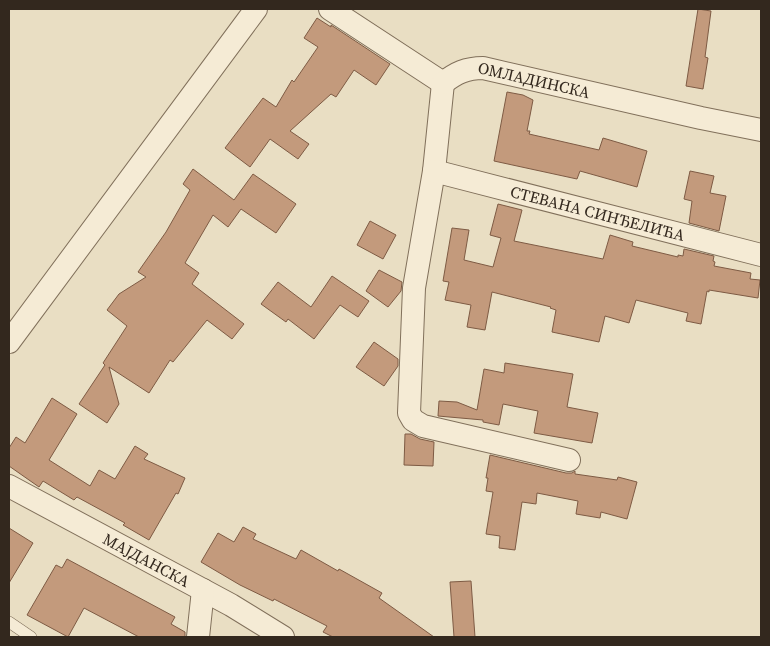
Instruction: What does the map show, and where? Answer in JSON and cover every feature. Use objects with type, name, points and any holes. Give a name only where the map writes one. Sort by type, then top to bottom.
[{"type":"street","points":[[9,342],[256,9]]},
{"type":"street","points":[[330,9],[443,83],[434,171],[414,288],[409,413],[413,420],[423,426],[569,460]]},
{"type":"street","name":"ОМЛАДИНСКА","points":[[443,83],[464,70],[483,68],[761,130]]},
{"type":"street","name":"СТЕВАНА СИНЂЕЛИЋА","points":[[434,171],[761,255]]},
{"type":"street","name":"МАЈДАНСКА","points":[[9,486],[231,605],[283,637]]},
{"type":"street","points":[[198,637],[203,590]]},
{"type":"lane","points":[[9,622],[31,637]]},
{"type":"building","points":[[698,9],[711,11],[705,57],[708,58],[703,89],[686,86]]},
{"type":"building","points":[[317,18],[331,27],[331,25],[390,64],[376,85],[354,70],[336,97],[331,94],[290,131],[309,144],[298,159],[270,139],[250,167],[225,148],[263,98],[276,107],[292,80],[294,82],[318,47],[304,38]]},
{"type":"building","points":[[507,92],[523,95],[533,100],[527,131],[530,131],[529,134],[599,150],[603,138],[647,151],[637,187],[580,171],[577,179],[494,161]]},
{"type":"building","points":[[193,169],[234,200],[253,174],[296,204],[276,233],[241,209],[228,227],[213,215],[185,263],[199,273],[192,284],[244,324],[232,339],[207,320],[173,362],[170,360],[149,393],[109,367],[119,404],[107,423],[79,404],[105,365],[103,363],[127,326],[107,310],[119,294],[146,277],[138,272],[166,232],[190,190],[183,184]]},
{"type":"building","points":[[690,171],[714,176],[710,193],[726,196],[719,231],[689,223],[692,201],[684,199]]},
{"type":"building","points":[[498,204],[522,210],[514,241],[603,259],[610,235],[633,242],[632,246],[678,257],[678,255],[683,256],[684,249],[714,256],[714,266],[751,273],[750,279],[760,280],[758,298],[709,290],[709,292],[707,291],[701,324],[686,321],[688,313],[636,300],[629,323],[605,316],[599,342],[552,332],[556,310],[551,307],[492,292],[485,330],[467,327],[471,305],[445,300],[449,282],[443,281],[452,228],[469,230],[464,260],[493,267],[501,238],[490,235]]},
{"type":"building","points":[[370,221],[396,235],[383,259],[357,245]]},
{"type":"building","points":[[379,270],[402,282],[401,291],[388,307],[366,291]]},
{"type":"building","points":[[332,276],[369,301],[358,317],[340,305],[314,339],[288,319],[286,322],[261,304],[278,282],[311,307]]},
{"type":"building","points":[[374,342],[398,359],[398,366],[384,386],[356,367]]},
{"type":"building","points":[[505,363],[573,374],[567,407],[598,413],[592,443],[534,433],[538,411],[503,404],[499,425],[483,422],[483,420],[438,416],[439,401],[457,402],[477,410],[484,369],[504,373]]},
{"type":"building","points":[[52,398],[77,414],[49,460],[90,486],[99,470],[115,479],[135,446],[148,454],[144,459],[185,478],[178,494],[176,493],[149,540],[123,525],[125,523],[77,497],[74,500],[43,481],[39,487],[9,466],[9,448],[16,437],[25,443]]},
{"type":"building","points":[[405,434],[411,434],[420,439],[434,442],[433,466],[404,465]]},
{"type":"building","points":[[490,455],[566,473],[575,471],[575,474],[617,480],[618,477],[637,482],[627,519],[601,512],[600,518],[576,514],[578,501],[537,493],[536,504],[522,502],[515,550],[499,548],[500,536],[486,534],[493,492],[486,491]]},
{"type":"building","points":[[243,527],[256,534],[253,539],[296,559],[301,550],[382,593],[379,598],[434,637],[333,637],[323,632],[327,626],[274,599],[273,601],[240,585],[201,562],[218,533],[234,542]]},
{"type":"building","points":[[9,528],[33,543],[9,583]]},
{"type":"building","points":[[67,559],[175,617],[171,624],[185,632],[185,637],[139,637],[84,608],[68,637],[27,615],[56,565],[62,568]]},
{"type":"building","points":[[471,581],[475,637],[454,637],[450,582]]}]
